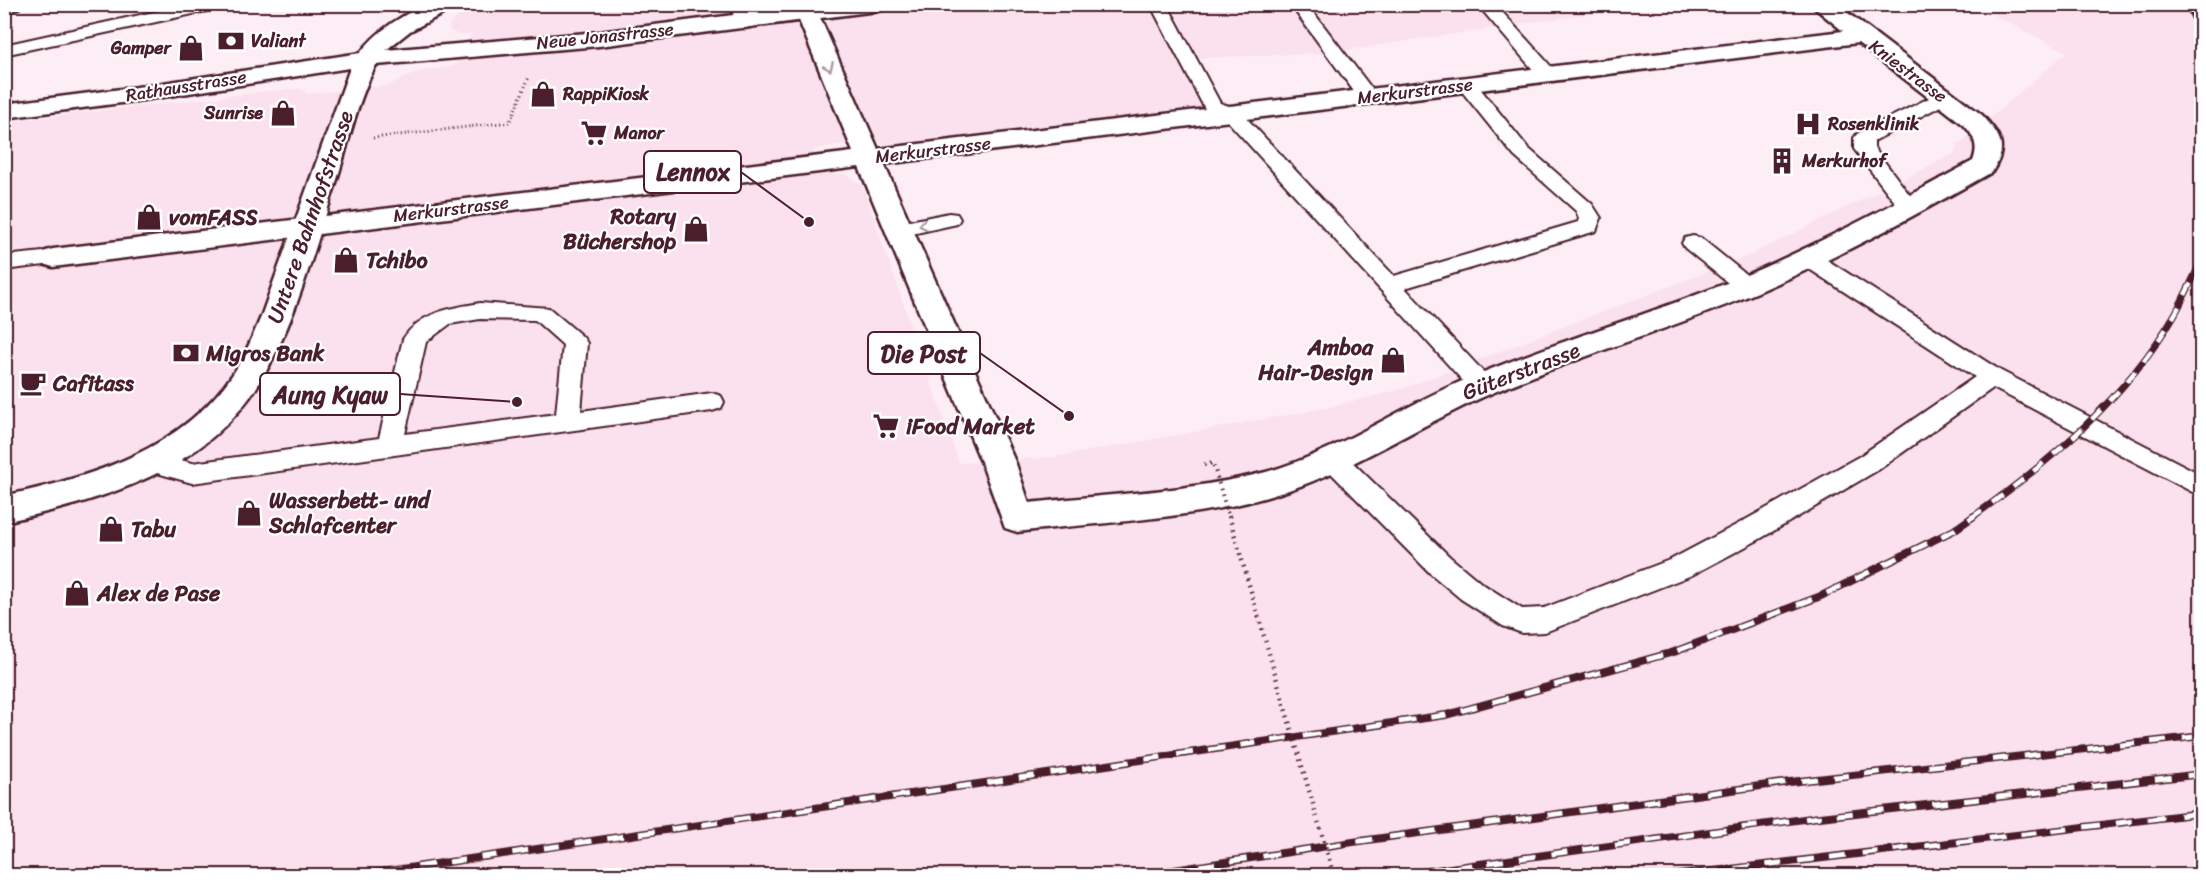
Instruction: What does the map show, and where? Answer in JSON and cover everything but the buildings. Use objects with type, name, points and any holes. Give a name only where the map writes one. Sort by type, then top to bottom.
[{"type":"street","name":"Neue Jonastrasse","points":[[367,59],[599,39],[744,13],[807,14],[877,4]]},
{"type":"street","name":"Kniestrasse","points":[[1821,4],[1973,120],[1987,135],[1989,143]]},
{"type":"street","name":"Untere Bahnhofstrasse","points":[[4,509],[93,487],[152,462],[203,425],[247,377],[272,328],[309,226],[351,97],[367,59],[384,39],[426,8]]},
{"type":"street","points":[[807,14],[898,230]]},
{"type":"street","name":"Merkurstrasse","points":[[53,258],[1861,36]]},
{"type":"street","name":"Rathausstrasse","points":[[4,111],[137,94],[367,59]]},
{"type":"street","name":"Güterstrasse","points":[[898,230],[999,464],[1017,518],[1235,491],[1293,476],[1334,459],[1481,385],[1746,286],[1808,258],[1983,166],[1989,159],[1989,143]]},
{"type":"lane","points":[[4,8],[13,4]]},
{"type":"lane","points":[[4,50],[216,4]]},
{"type":"lane","points":[[1158,4],[1213,107],[1232,113],[1481,385]]},
{"type":"lane","points":[[1298,4],[1368,97]]},
{"type":"lane","points":[[1485,4],[1548,75]]},
{"type":"lane","points":[[1389,285],[1588,226],[1590,218],[1585,208],[1521,152],[1467,85]]},
{"type":"lane","points":[[1908,206],[1864,149],[1864,138],[1943,97]]},
{"type":"lane","points":[[898,230],[949,219]]},
{"type":"lane","points":[[1694,243],[1746,286]]},
{"type":"lane","name":"Merkurstrasse","points":[[4,263],[53,258]]},
{"type":"lane","points":[[1808,258],[1992,377],[2202,487]]},
{"type":"lane","points":[[390,446],[415,339],[443,317],[480,311],[541,313],[575,343],[568,422]]},
{"type":"lane","points":[[1334,459],[1440,565],[1471,591],[1513,618],[1534,622],[1622,592],[1682,567],[1748,532],[1869,463],[1992,377]]},
{"type":"lane","points":[[152,462],[192,473],[712,402]]},
{"type":"path","points":[[369,139],[510,122],[532,71]]},
{"type":"path","points":[[1204,465],[1213,463],[1335,876]]},
{"type":"shaded area","points":[[472,5],[1649,5],[1325,53],[1195,58],[1205,110],[895,147],[871,140],[814,149],[817,172],[844,174],[862,185],[959,463],[1056,457],[1327,408],[1399,390],[1749,256],[1954,154],[1959,145],[2067,52],[1996,16],[1995,5],[2201,5],[2201,875],[5,875],[4,122],[288,89],[302,89],[307,94],[387,86],[418,72],[455,66],[471,34],[461,35],[450,31],[449,24]]},
{"type":"railway","points":[[2186,4],[2202,37]]},
{"type":"railway","points":[[1971,518],[2029,475],[2110,401],[2156,344],[2175,314],[2202,260]]},
{"type":"railway","points":[[354,876],[1446,715],[1674,652],[1821,596],[1954,530],[1974,516]]},
{"type":"railway","points":[[1136,876],[1353,842],[1790,782],[2202,736]]},
{"type":"railway","points":[[1393,876],[1811,818],[2202,774]]},
{"type":"railway","points":[[1671,876],[2202,813]]},
{"type":"place","name":"Valiant","points":[[231,41]]},
{"type":"place","name":"Gamper","points":[[191,48]]},
{"type":"place","name":"RappiKiosk","points":[[543,94]]},
{"type":"place","name":"Sunrise","points":[[283,113]]},
{"type":"place","name":"Rosenklinik","points":[[1808,124]]},
{"type":"place","name":"Manor","points":[[594,133]]},
{"type":"place","name":"Merkurhof","points":[[1782,161]]},
{"type":"place","name":"vomFASS","points":[[149,217]]},
{"type":"place","name":"Lennox","points":[[809,222]]},
{"type":"place","name":"Rotary Büchershop","points":[[696,229]]},
{"type":"place","name":"Tchibo","points":[[346,260]]},
{"type":"place","name":"Migros Bank","points":[[186,353]]},
{"type":"place","name":"Amboa Hair-Design","points":[[1393,360]]},
{"type":"place","name":"Cafitass","points":[[33,383]]},
{"type":"place","name":"Aung Kyaw","points":[[517,402]]},
{"type":"place","name":"Die Post","points":[[1069,416]]},
{"type":"place","name":"iFood Market","points":[[886,426]]},
{"type":"place","name":"Wasserbett- und Schlafcenter","points":[[249,513]]},
{"type":"place","name":"Tabu","points":[[111,529]]},
{"type":"place","name":"Alex de Pase","points":[[77,593]]}]
